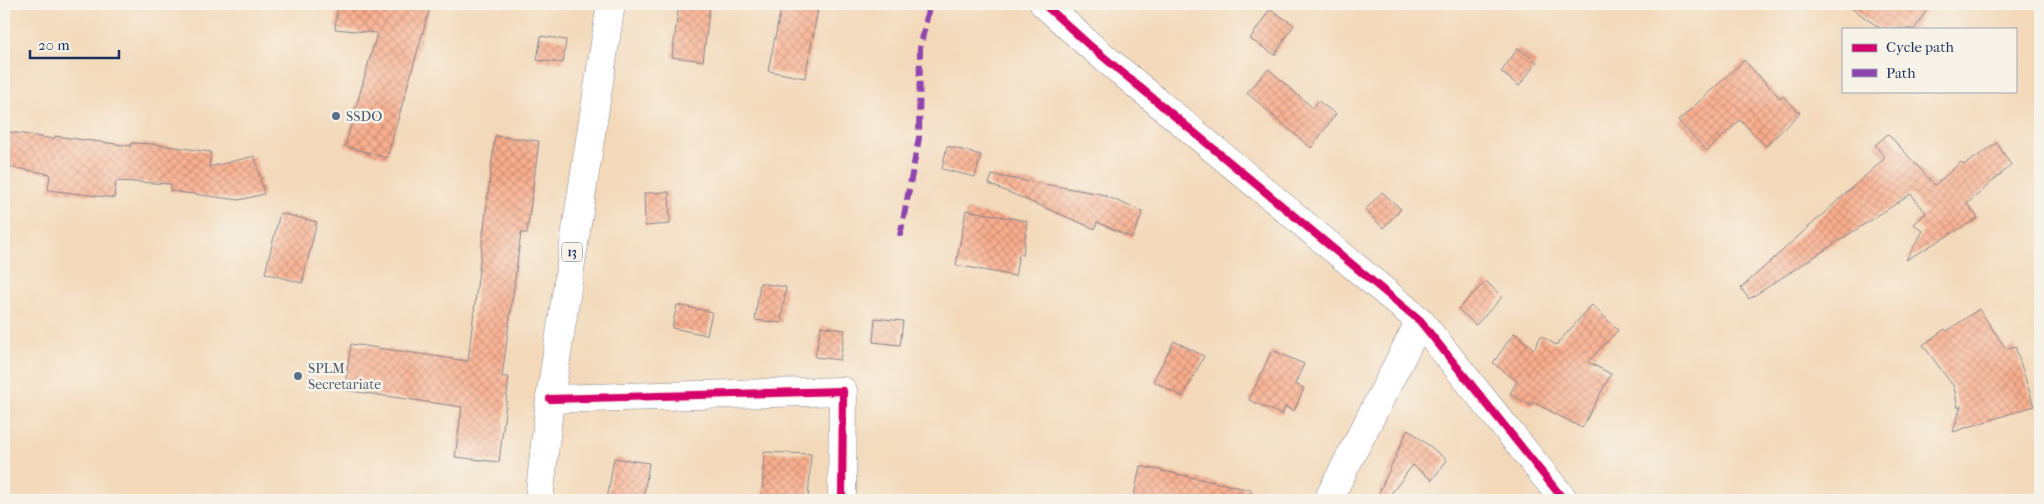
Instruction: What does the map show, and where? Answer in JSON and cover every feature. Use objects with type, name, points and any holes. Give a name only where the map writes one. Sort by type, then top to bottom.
[{"type":"street","name":"13","points":[[539,500],[550,399],[611,4]]},
{"type":"street","points":[[1044,4],[1088,44],[1420,321],[1564,500]]},
{"type":"street","points":[[1328,500],[1420,321]]},
{"type":"street","points":[[550,399],[843,391],[842,500]]},
{"type":"building","points":[[338,4],[431,4],[387,158],[345,146],[377,33],[335,29]]},
{"type":"building","points":[[679,4],[710,4],[703,61],[672,57]]},
{"type":"building","points":[[782,4],[819,4],[805,78],[768,71]]},
{"type":"building","points":[[1846,4],[1930,4],[1916,28],[1880,28]]},
{"type":"building","points":[[1270,9],[1294,25],[1275,55],[1250,39]]},
{"type":"building","points":[[541,36],[566,40],[563,63],[537,60]]},
{"type":"building","points":[[1518,48],[1537,62],[1519,86],[1501,72]]},
{"type":"building","points":[[1744,60],[1781,99],[1783,96],[1800,113],[1766,146],[1740,120],[1707,151],[1678,121]]},
{"type":"building","points":[[1268,69],[1313,108],[1318,101],[1336,114],[1311,148],[1247,93]]},
{"type":"building","points":[[4,131],[54,139],[55,136],[131,146],[131,143],[153,144],[211,152],[209,167],[255,156],[264,194],[239,200],[170,191],[171,184],[116,181],[114,198],[48,190],[50,174],[4,166]]},
{"type":"building","points":[[1888,134],[1935,185],[1961,162],[1964,165],[1997,143],[2011,165],[1967,204],[1978,218],[1906,260],[1923,231],[1914,224],[1926,213],[1911,194],[1749,299],[1741,288],[1885,158],[1875,145]]},
{"type":"building","points":[[495,136],[539,141],[527,233],[521,233],[502,377],[509,377],[499,462],[455,457],[462,407],[344,390],[351,344],[468,361]]},
{"type":"building","points":[[947,146],[981,155],[975,177],[942,169]]},
{"type":"building","points":[[992,175],[1101,194],[1143,212],[1132,238],[1097,222],[1095,229],[989,184]]},
{"type":"building","points":[[669,192],[670,224],[645,226],[644,193]]},
{"type":"building","points":[[1382,192],[1401,209],[1383,228],[1365,210]]},
{"type":"building","points":[[966,210],[1027,221],[1023,255],[1019,254],[1015,276],[956,265]]},
{"type":"building","points":[[280,213],[317,222],[302,283],[265,273]]},
{"type":"building","points":[[1486,281],[1502,297],[1476,325],[1458,309]]},
{"type":"building","points":[[760,283],[786,287],[781,323],[755,320]]},
{"type":"building","points":[[677,305],[712,312],[707,335],[672,328]]},
{"type":"building","points":[[1592,305],[1618,330],[1588,362],[1611,374],[1582,428],[1533,402],[1531,406],[1510,394],[1517,381],[1493,363],[1514,333],[1534,349],[1541,336],[1556,345]]},
{"type":"building","points":[[1979,309],[2006,349],[2015,346],[2034,406],[1953,432],[1961,406],[1958,408],[1954,387],[1923,345],[1945,329],[1947,331]]},
{"type":"building","points":[[875,318],[903,321],[900,345],[873,342]]},
{"type":"building","points":[[821,326],[845,330],[840,360],[815,357]]},
{"type":"building","points":[[1174,341],[1204,356],[1183,397],[1153,381]]},
{"type":"building","points":[[1272,350],[1304,364],[1295,384],[1304,388],[1294,411],[1285,407],[1282,415],[1249,400]]},
{"type":"building","points":[[1408,429],[1447,460],[1432,480],[1413,465],[1386,500],[1378,495]]},
{"type":"building","points":[[764,452],[811,454],[808,500],[762,500]]},
{"type":"building","points":[[614,458],[649,463],[643,500],[607,500]]},
{"type":"building","points":[[1140,466],[1251,490],[1250,500],[1133,500]]},
{"type":"marked path","points":[[900,236],[919,138],[920,48],[930,4]]},
{"type":"cycle path","points":[[1044,4],[1088,44],[1420,321],[1564,500]]},
{"type":"cycle path","points":[[550,399],[843,391],[842,500]]},
{"type":"place","name":"SSDO","points":[[336,116]]},
{"type":"place","name":"SPLM Secretariate","points":[[298,376]]}]
